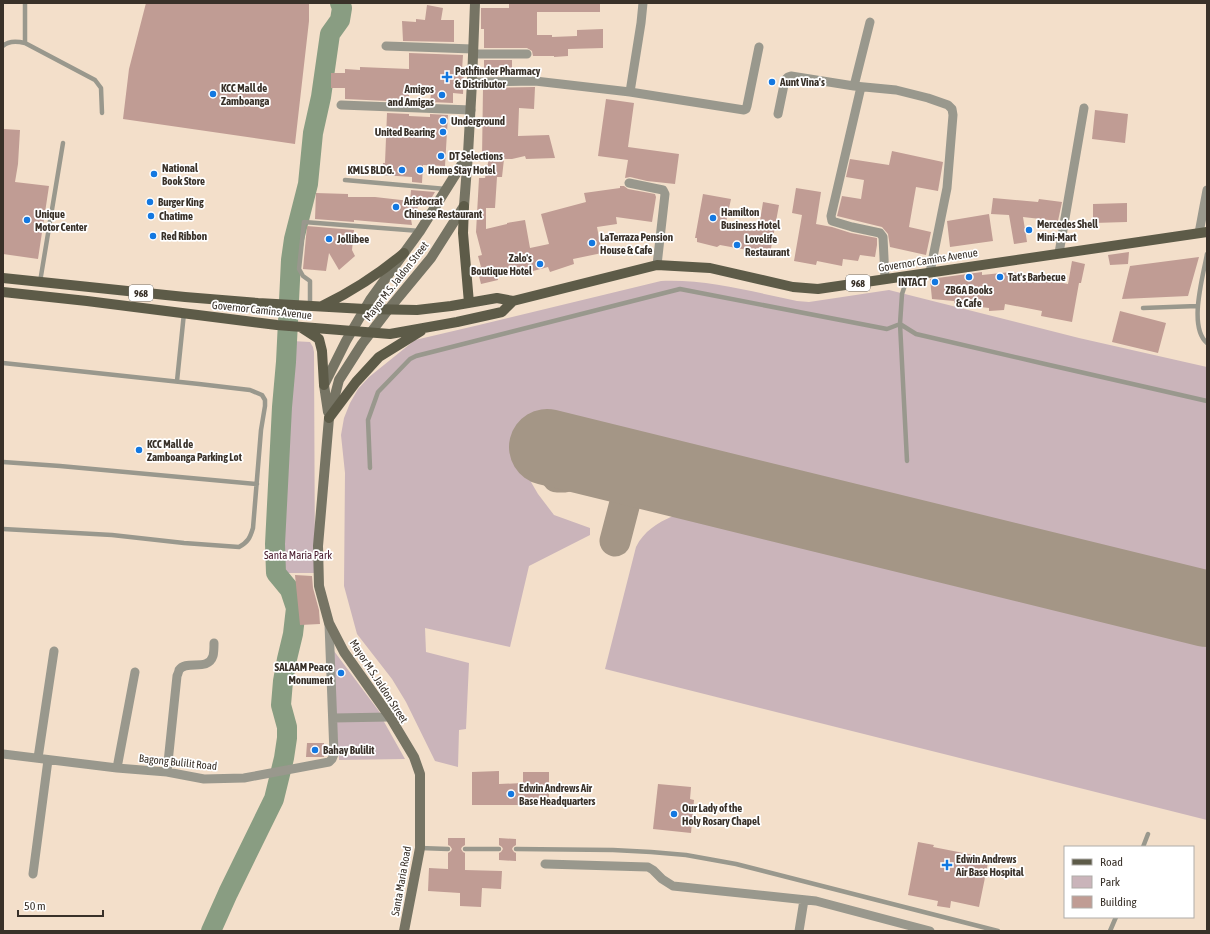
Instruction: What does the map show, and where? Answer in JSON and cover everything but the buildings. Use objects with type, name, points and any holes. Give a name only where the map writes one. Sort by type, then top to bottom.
[{"type":"main road","name":"Mayor M.S. Jaldon Street","points":[[420,812],[420,774],[414,757],[390,717],[344,652],[330,623],[319,586],[318,546],[329,418],[339,380],[371,332],[431,258],[464,206],[471,110],[475,3]]},
{"type":"main road","name":"Mayor M.S. Jaldon Street","points":[[329,418],[324,385],[346,342],[370,300],[420,231],[468,154]]},
{"type":"main road","points":[[464,206],[463,233],[468,303]]},
{"type":"main road","name":"Governor Camins Avenue","points":[[3,278],[279,305],[417,310],[497,298],[513,301],[657,265],[710,268],[793,287],[818,289],[1203,233]]},
{"type":"main road","points":[[322,307],[356,288],[389,266],[404,253]]},
{"type":"main road","name":"Governor Camins Avenue","points":[[3,292],[88,300],[277,325],[390,334],[502,312],[513,301]]},
{"type":"main road","points":[[301,327],[319,339],[322,351],[324,385]]},
{"type":"main road","points":[[329,418],[356,382],[379,357],[425,328]]},
{"type":"main road","name":"Santa Maria Road","points":[[404,931],[420,848],[420,812]]},
{"type":"street","points":[[630,92],[643,3]]},
{"type":"street","points":[[870,22],[831,219],[832,221],[852,227],[880,233],[883,236],[885,279]]},
{"type":"street","points":[[386,46],[527,54]]},
{"type":"street","points":[[472,82],[535,81],[630,92],[744,110],[747,106],[759,47]]},
{"type":"street","points":[[778,114],[785,80],[791,76],[896,90],[928,98],[948,105],[952,109],[953,115],[947,188],[930,272]]},
{"type":"street","points":[[341,105],[471,110]]},
{"type":"street","points":[[1059,253],[1084,108]]},
{"type":"street","points":[[629,183],[663,190],[665,194],[657,265]]},
{"type":"street","points":[[1203,233],[1207,190]]},
{"type":"street","name":"Bagong Bulilit Road","points":[[3,754],[117,768],[167,772],[204,779],[244,778],[329,762],[334,754],[330,623]]},
{"type":"street","points":[[167,772],[177,676],[179,670],[185,666],[200,665],[210,661],[213,656],[214,643]]},
{"type":"street","points":[[38,758],[54,651]]},
{"type":"street","points":[[117,768],[135,672]]},
{"type":"street","points":[[333,718],[390,717]]},
{"type":"street","points":[[33,874],[48,760]]},
{"type":"street","points":[[545,864],[648,868],[654,870],[662,879],[673,886],[816,901],[930,931]]},
{"type":"street","points":[[799,931],[804,900]]},
{"type":"lane","points":[[25,3],[25,43]]},
{"type":"lane","points":[[3,46],[6,42],[17,41],[25,43],[95,80],[101,88],[102,113]]},
{"type":"lane","points":[[40,282],[63,142]]},
{"type":"lane","points":[[345,180],[446,189]]},
{"type":"lane","points":[[306,306],[310,281],[303,276],[299,269],[304,222],[420,231]]},
{"type":"lane","points":[[1207,254],[1198,306],[1199,331],[1203,340],[1207,343]]},
{"type":"lane","points":[[908,276],[902,294],[900,324],[908,461]]},
{"type":"lane","points":[[370,468],[368,420],[378,392],[410,359],[416,356],[680,289],[887,328],[900,324],[920,335],[1207,401]]},
{"type":"lane","points":[[1143,308],[1198,306]]},
{"type":"lane","points":[[177,381],[184,313]]},
{"type":"lane","points":[[3,363],[250,390],[262,395],[265,400],[253,528],[246,543],[239,547],[112,535],[3,529]]},
{"type":"lane","points":[[3,462],[257,484]]},
{"type":"lane","points":[[1143,846],[1148,834]]},
{"type":"lane","points":[[420,848],[448,849]]},
{"type":"lane","points":[[465,849],[499,849]]},
{"type":"lane","points":[[516,849],[628,851],[686,855],[736,864],[998,931]]},
{"type":"lane","points":[[1110,931],[1116,918]]},
{"type":"green space","points":[[661,281],[713,284],[797,301],[809,302],[889,290],[1079,338],[1207,367],[1207,574],[550,414],[531,482],[554,515],[590,528],[590,535],[529,566],[510,647],[425,628],[426,652],[469,663],[466,729],[459,730],[458,767],[435,761],[406,702],[392,679],[357,634],[344,586],[345,473],[341,435],[344,418],[350,403],[358,389],[369,377],[415,340]]},
{"type":"green space","name":"Santa Maria Park","points":[[292,341],[310,342],[314,352],[315,573],[280,573]]},
{"type":"green space","points":[[673,516],[1207,647],[1207,820],[605,669],[636,547],[647,532]]},
{"type":"green space","points":[[334,651],[381,714],[335,714]]},
{"type":"green space","points":[[383,720],[405,759],[339,760],[336,721]]},
{"type":"waterway","points":[[211,931],[274,799],[284,758],[287,738],[287,727],[281,705],[283,681],[293,634],[296,608],[290,590],[276,573],[275,544],[291,260],[294,239],[308,184],[313,133],[321,97],[330,34],[340,20],[342,8],[340,3]]},
{"type":"taxiway","points":[[611,463],[586,436],[576,436],[568,439],[560,448],[554,466],[557,477],[626,466]]},
{"type":"taxiway","points":[[615,541],[634,468]]},
{"type":"runway","points":[[547,447],[1207,609]]},
{"type":"place","name":"Pathfinder Pharmacy & Distributor","points":[[447,77]]},
{"type":"place","name":"Aunt Vina's","points":[[772,82]]},
{"type":"place","name":"KCC Mall de Zamboanga","points":[[213,94]]},
{"type":"place","name":"Amigos and Amigas","points":[[442,95]]},
{"type":"place","name":"Underground","points":[[443,121]]},
{"type":"place","name":"United Bearing","points":[[443,132]]},
{"type":"place","name":"DT Selections","points":[[441,156]]},
{"type":"place","name":"KMLS BLDG.","points":[[402,170]]},
{"type":"place","name":"Home Stay Hotel","points":[[420,170]]},
{"type":"place","name":"National Book Store","points":[[154,174]]},
{"type":"place","name":"Burger King","points":[[150,202]]},
{"type":"place","name":"Aristocrat Chinese Restaurant","points":[[396,207]]},
{"type":"place","name":"Chatime","points":[[151,216]]},
{"type":"place","name":"Hamilton Business Hotel","points":[[713,218]]},
{"type":"place","name":"Unique Motor Center","points":[[27,220]]},
{"type":"place","name":"Mercedes Shell Mini-Mart","points":[[1029,230]]},
{"type":"place","name":"Red Ribbon","points":[[153,236]]},
{"type":"place","name":"Jollibee","points":[[329,239]]},
{"type":"place","name":"LaTerraza Pension House & Cafe","points":[[592,243]]},
{"type":"place","name":"Lovelife Restaurant","points":[[737,245]]},
{"type":"place","name":"Zalo's Boutique Hotel","points":[[540,264]]},
{"type":"place","name":"ZBGA Books & Cafe","points":[[969,277]]},
{"type":"place","name":"Tat's Barbecue","points":[[1000,277]]},
{"type":"place","name":"INTACT","points":[[935,282]]},
{"type":"place","name":"KCC Mall de Zamboanga Parking Lot","points":[[139,450]]},
{"type":"place","name":"SALAAM Peace Monument","points":[[341,673]]},
{"type":"place","name":"Bahay Bulilit","points":[[315,750]]},
{"type":"place","name":"Edwin Andrews Air Base Headquarters","points":[[511,794]]},
{"type":"place","name":"Our Lady of the Holy Rosary Chapel","points":[[674,814]]},
{"type":"place","name":"Edwin Andrews Air Base Hospital","points":[[947,865]]}]
